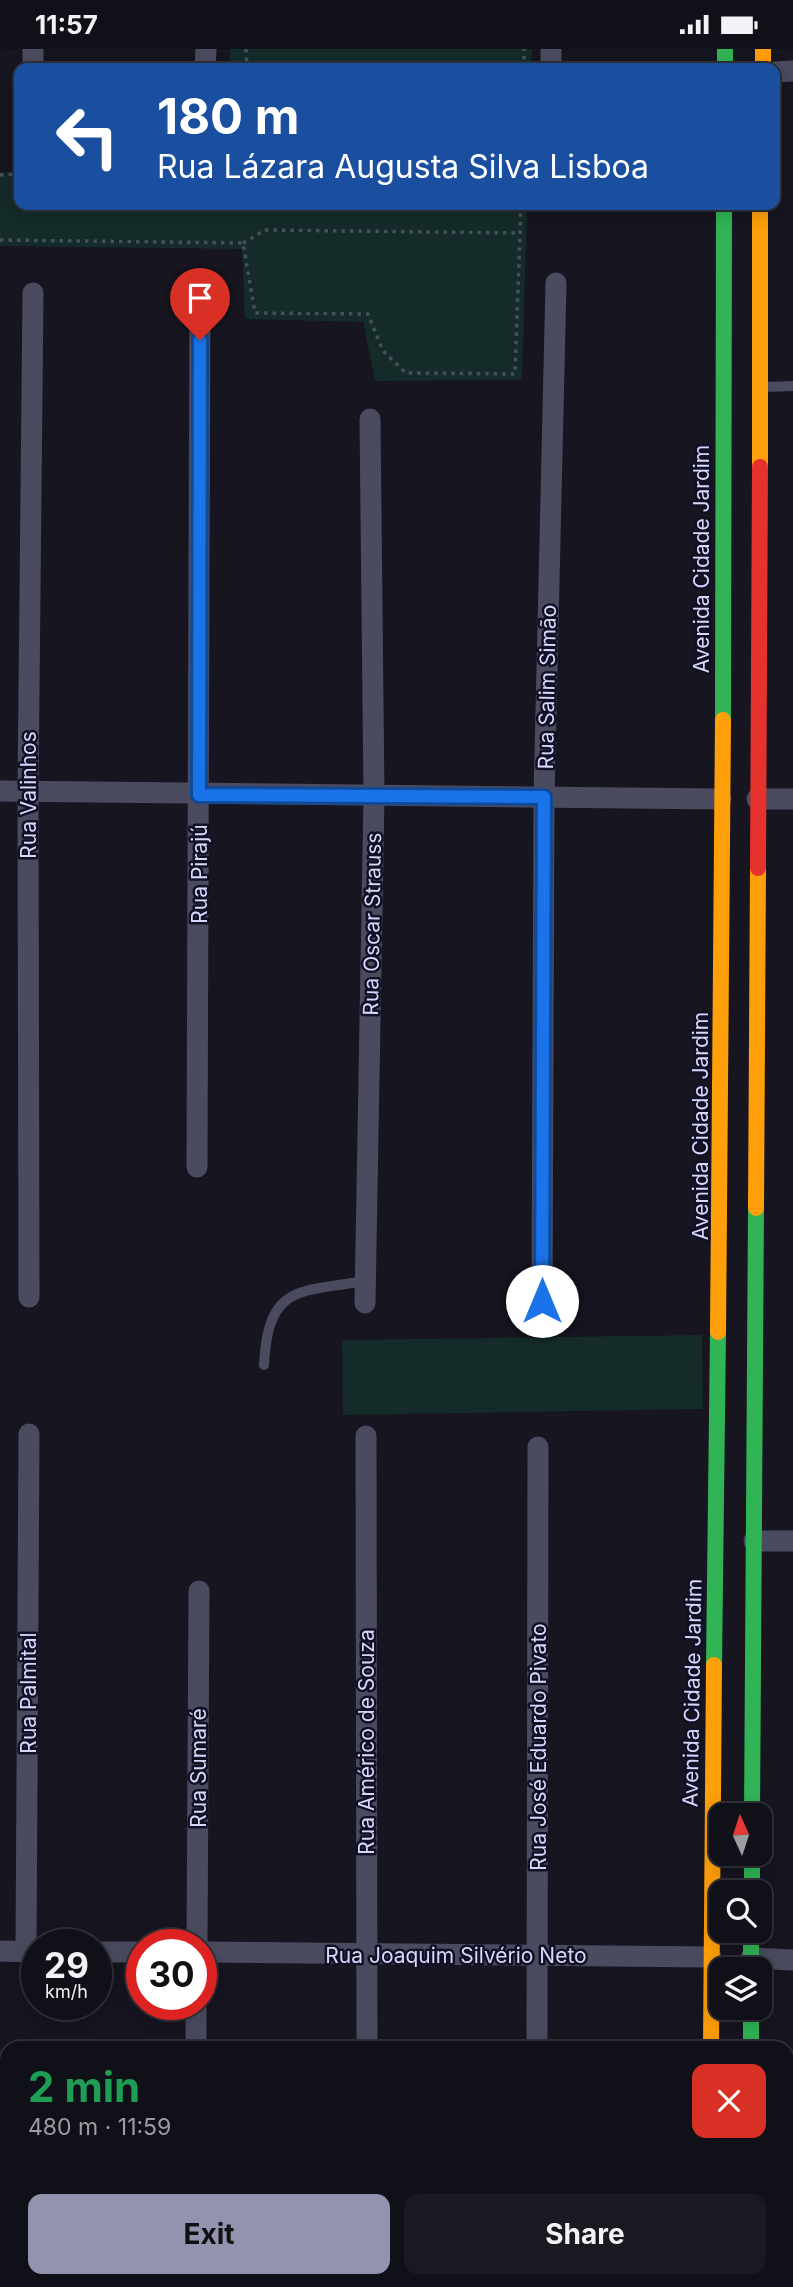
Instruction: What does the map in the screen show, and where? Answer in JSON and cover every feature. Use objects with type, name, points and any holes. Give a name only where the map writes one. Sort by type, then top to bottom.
[{"type":"main road","name":"Avenida Cidade Jardim","points":[[711,1957],[721,1258],[724,210]]},
{"type":"main road","points":[[752,1803],[760,210]]},
{"type":"main road","points":[[721,1258],[755,1257]]},
{"type":"main road","points":[[714,1650],[754,1649]]},
{"type":"main road","name":"Avenida Cidade Jardim","points":[[711,2020],[711,2041]]},
{"type":"main road","points":[[751,2020],[751,2041]]},
{"type":"street","name":"Rua Salim Simão","points":[[542,1301],[544,797],[556,283]]},
{"type":"street","name":"Rua Pirajú","points":[[197,1167],[200,286]]},
{"type":"street","name":"Rua Valinhos","points":[[29,1297],[28,792],[33,293]]},
{"type":"street","name":"Rua Oscar Strauss","points":[[365,1292],[374,797],[370,419]]},
{"type":"street","points":[[0,792],[721,799]]},
{"type":"street","points":[[757,799],[793,799]]},
{"type":"street","name":"Rua Palmital","points":[[29,1434],[32,1929]]},
{"type":"street","name":"Rua Américo de Souza","points":[[366,1436],[367,2041]]},
{"type":"street","name":"Rua José Eduardo Pivato","points":[[537,2041],[538,1447]]},
{"type":"street","points":[[754,1541],[793,1541]]},
{"type":"street","name":"Rua Sumaré","points":[[197,1929],[199,1591]]},
{"type":"street","points":[[0,1951],[21,1952]]},
{"type":"street","name":"Rua Joaquim Silvério Neto","points":[[217,1952],[711,1957]]},
{"type":"street","points":[[772,1962],[793,1960]]},
{"type":"street","points":[[196,2020],[196,2041]]},
{"type":"lane","points":[[761,387],[793,386]]},
{"type":"lane","points":[[264,1365],[265,1336],[279,1305],[299,1292],[365,1292]]},
{"type":"path","points":[[243,243],[255,313],[368,314],[383,351],[406,373],[515,374],[521,210]]},
{"type":"path","points":[[0,240],[243,243],[265,230],[521,233]]},
{"type":"green space","points":[[230,49],[532,49],[531,63],[230,63]]},
{"type":"green space","points":[[0,172],[14,172],[14,210],[527,210],[522,380],[375,381],[363,322],[245,319],[242,249],[0,246]]},
{"type":"green space","points":[[702,1335],[703,1409],[343,1415],[342,1340]]},
{"type":"traffic: fast","points":[[725,49],[725,63]]},
{"type":"traffic: fast","points":[[723,720],[724,210]]},
{"type":"traffic: fast","points":[[752,1803],[756,1208]]},
{"type":"traffic: fast","points":[[714,1665],[718,1332]]},
{"type":"traffic: fast","points":[[752,1866],[752,1880]]},
{"type":"traffic: fast","points":[[751,1943],[751,1957]]},
{"type":"traffic: fast","points":[[751,2020],[751,2041]]},
{"type":"traffic: slow","points":[[763,49],[763,63]]},
{"type":"traffic: slow","points":[[760,210],[760,467]]},
{"type":"traffic: slow","points":[[718,1332],[723,720]]},
{"type":"traffic: slow","points":[[756,1208],[758,868]]},
{"type":"traffic: slow","points":[[711,2041],[714,1665]]},
{"type":"traffic: jam","points":[[758,868],[760,467]]},
{"type":"route","points":[[200,340],[199,795],[544,797],[542,1301]]}]
